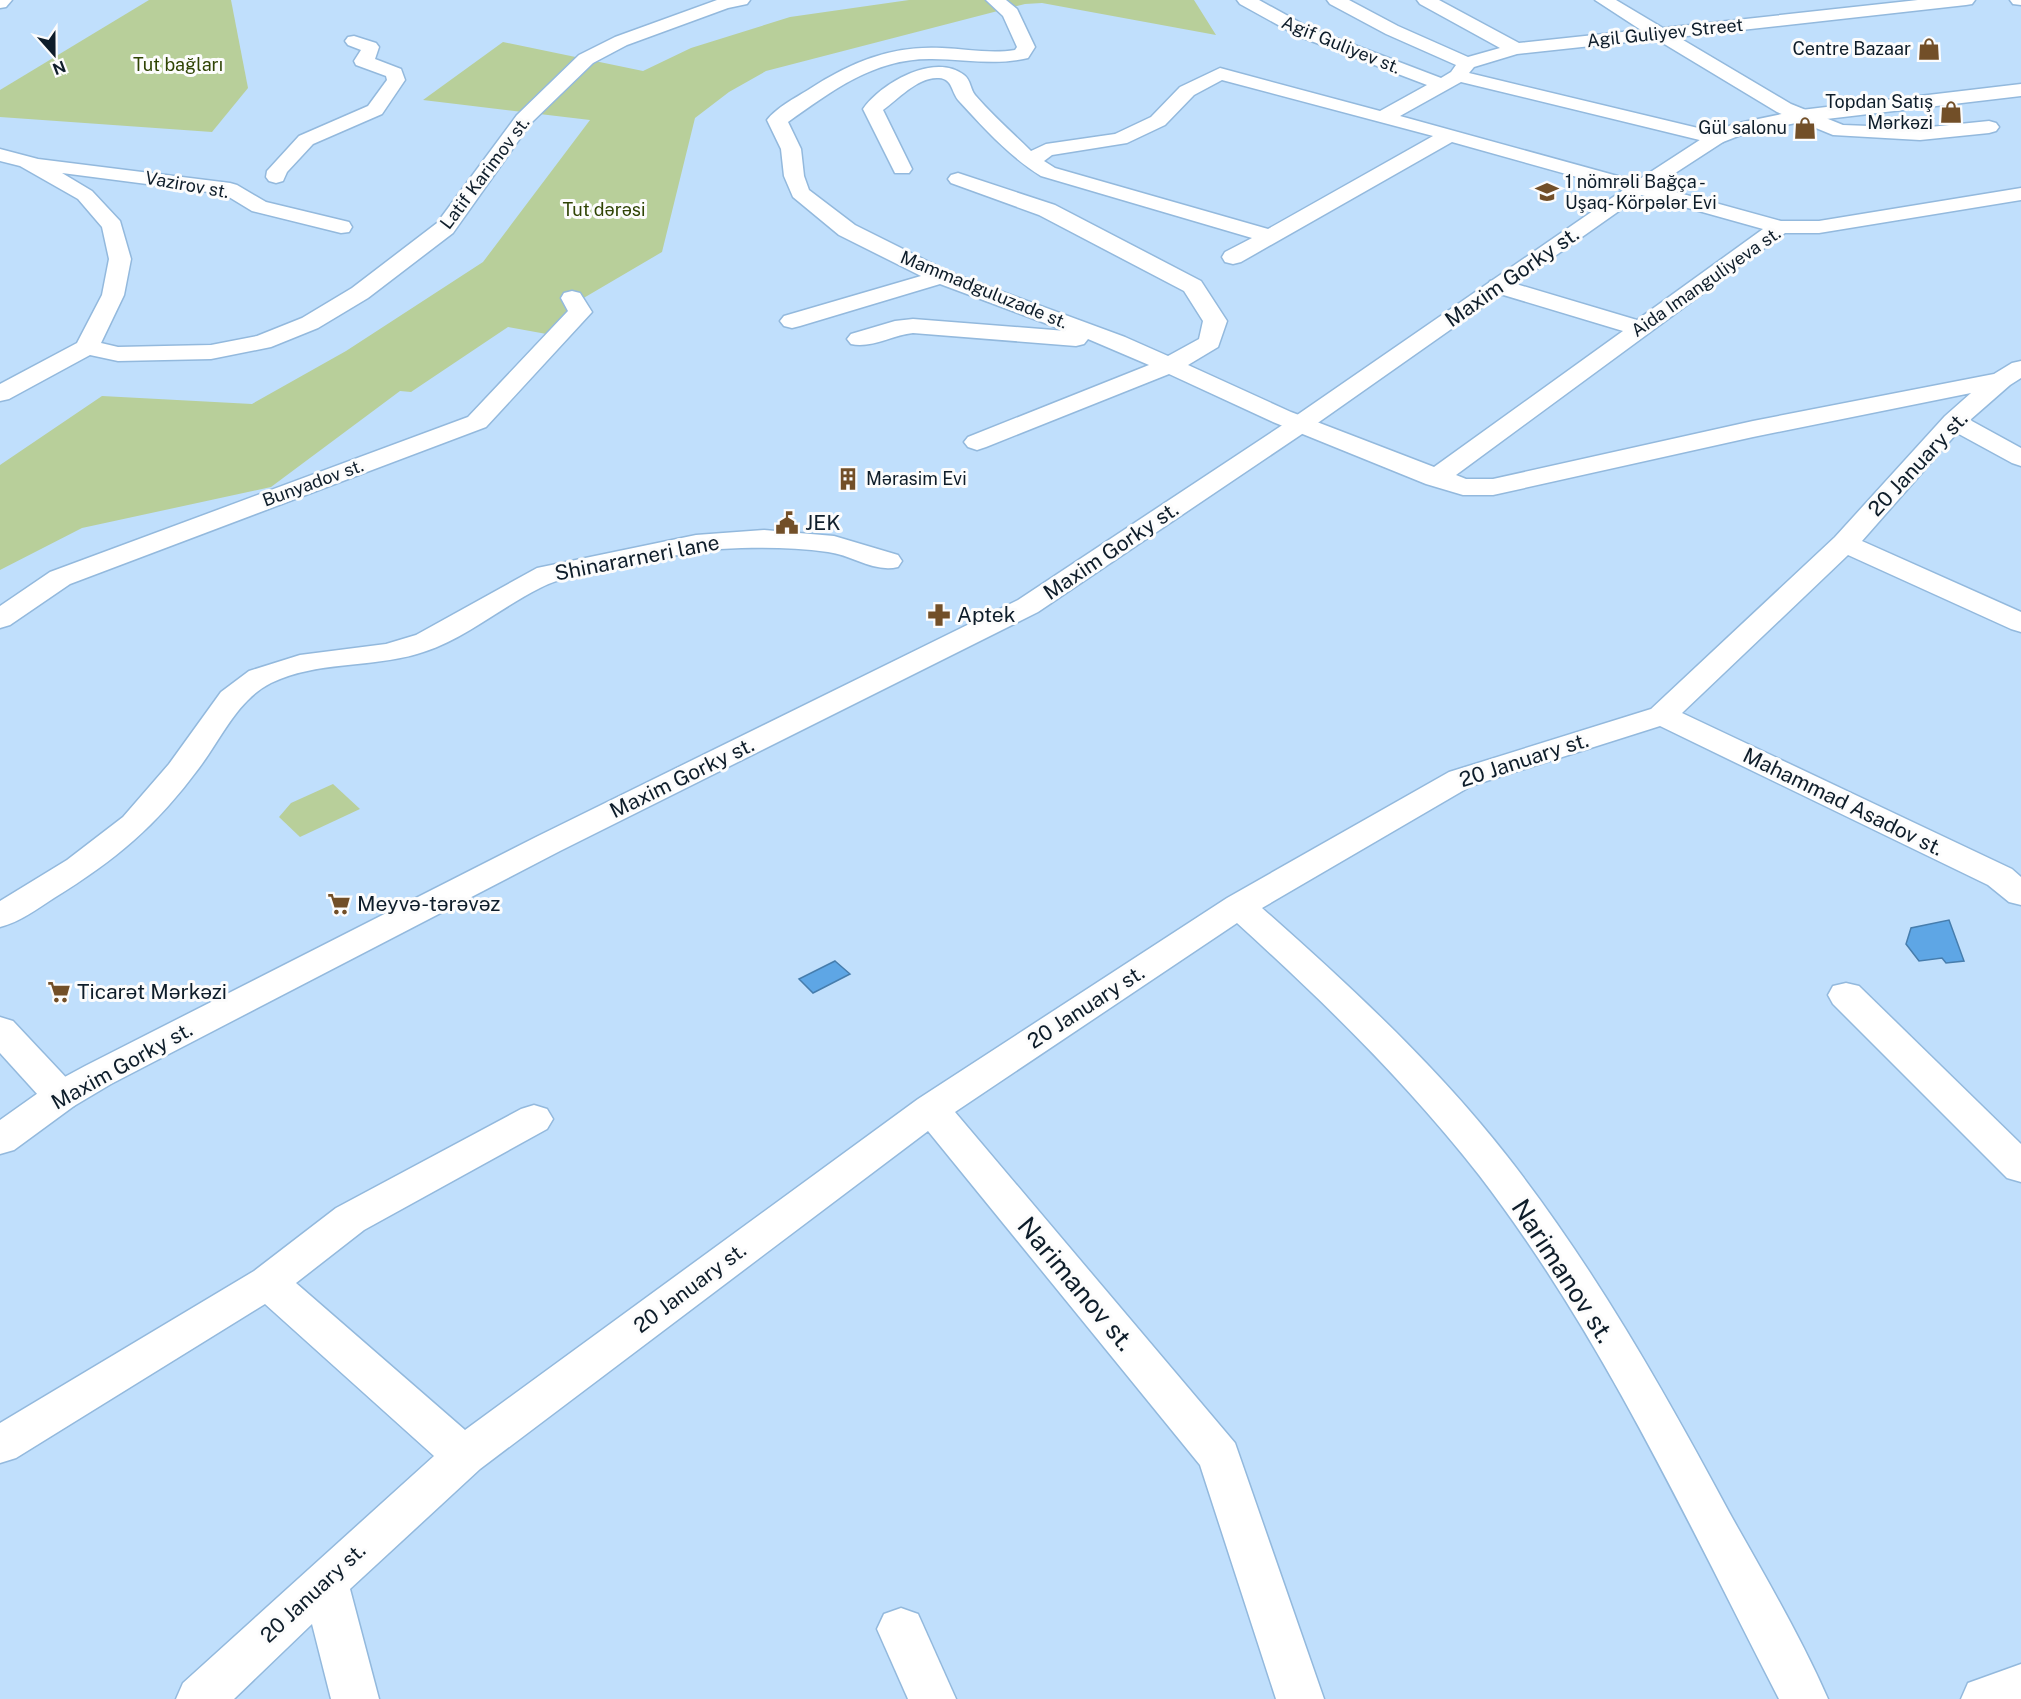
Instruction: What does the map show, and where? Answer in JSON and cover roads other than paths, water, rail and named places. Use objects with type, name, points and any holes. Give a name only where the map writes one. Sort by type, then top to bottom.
[{"type":"street","points":[[0,3],[3,0]]},
{"type":"street","name":"Latif Karimov st.","points":[[87,347],[117,354],[211,352],[263,342],[310,323],[360,293],[446,228],[524,119],[586,59],[621,41],[723,4],[741,0]]},
{"type":"street","name":"Agif Guliyev st.","points":[[1246,0],[1304,32],[1440,84]]},
{"type":"street","points":[[1336,0],[1462,69],[1716,138]]},
{"type":"street","points":[[1426,0],[1516,49]]},
{"type":"street","points":[[1604,0],[1784,108],[1840,131],[1920,134],[1989,127]]},
{"type":"street","points":[[1796,0],[1821,15]]},
{"type":"street","name":"Agil Guliyev Street","points":[[1383,117],[1462,69],[1516,49],[1966,0]]},
{"type":"street","name":"Mammadguluzade st.","points":[[1003,6],[1026,46],[1022,54],[1006,57],[926,52],[885,58],[851,70],[777,120],[791,149],[794,176],[800,193],[847,230],[941,277],[1117,342],[1300,424]]},
{"type":"street","points":[[276,177],[277,171],[306,140],[375,110],[396,80],[394,73],[363,61],[369,55],[370,47],[354,41]]},
{"type":"street","points":[[902,169],[873,109],[917,76],[933,73],[954,76],[959,80],[964,95],[1030,161],[1048,172],[1270,236]]},
{"type":"street","points":[[1030,161],[1046,150],[1120,139],[1158,121],[1187,91],[1220,74],[1780,226]]},
{"type":"street","name":"Maxim Gorky st.","points":[[0,1140],[61,1096],[98,1075],[559,839],[1028,606],[1300,424],[1638,188],[1716,138],[1741,128],[1801,116],[2021,90]]},
{"type":"street","points":[[1233,257],[1450,135]]},
{"type":"street","points":[[0,155],[27,161],[85,195],[112,226],[120,259],[113,295],[87,347],[0,394]]},
{"type":"street","name":"Vazirov st.","points":[[27,161],[230,189],[259,207],[341,227]]},
{"type":"street","points":[[958,179],[1047,210],[1193,286],[1215,321],[1210,342],[1171,365],[977,442]]},
{"type":"street","name":"Aida Imanguliyeva st.","points":[[1435,478],[1780,226],[1819,227],[2021,195]]},
{"type":"street","points":[[792,321],[941,277]]},
{"type":"street","points":[[1498,286],[1639,328]]},
{"type":"street","name":"Bunyadov st.","points":[[0,618],[60,578],[477,422],[580,312],[572,298]]},
{"type":"street","points":[[859,339],[895,328],[921,326],[1117,342]]},
{"type":"street","name":"20 January st.","points":[[1300,424],[1463,488],[1493,487],[2011,374]]},
{"type":"street","name":"20 January st.","points":[[200,1699],[464,1456],[931,1109],[1239,906],[1460,779],[1662,715],[1845,543],[1954,422],[2011,374]]},
{"type":"street","points":[[1954,422],[2021,458]]},
{"type":"street","name":"Shinararneri lane","points":[[0,916],[115,842],[150,808],[210,731],[225,705],[242,689],[265,675],[315,661],[408,648],[459,626],[526,583],[547,574],[696,543],[776,539],[834,544],[888,561]]},
{"type":"street","points":[[1845,543],[2021,623]]},
{"type":"street","name":"Mahammad Asadov st.","points":[[1662,715],[2000,877],[2021,894]]},
{"type":"street","name":"Narimanov st.","points":[[1239,906],[1319,978],[1438,1099],[1545,1238],[1596,1316],[1656,1422],[1804,1699]]},
{"type":"street","points":[[1846,995],[2021,1168]]},
{"type":"street","points":[[0,1030],[61,1096]]},
{"type":"street","name":"Narimanov st.","points":[[931,1109],[1219,1456],[1300,1699]]},
{"type":"street","points":[[0,1445],[268,1282],[351,1219],[534,1119]]},
{"type":"street","points":[[268,1282],[464,1456]]},
{"type":"street","points":[[325,1582],[355,1699]]},
{"type":"street","points":[[901,1629],[932,1699]]},
{"type":"street","points":[[1985,1699],[2021,1686]]},
{"type":"water","points":[[1949,920],[1964,961],[1946,963],[1942,958],[1919,961],[1906,944],[1911,928]]},
{"type":"water","points":[[835,961],[850,974],[813,993],[799,979]]},
{"type":"place","name":"Centre Bazaar","points":[[1929,49]]},
{"type":"place","name":"Topdan Satış Mərkəzi","points":[[1951,112]]},
{"type":"place","name":"Gül salonu","points":[[1805,128]]},
{"type":"place","name":"1 nömrəli Bağça - Uşaq- Körpələr Evi","points":[[1547,192]]},
{"type":"place","name":"Mərasim Evi","points":[[848,479]]},
{"type":"place","name":"JEK","points":[[787,523]]},
{"type":"place","name":"Aptek","points":[[939,615]]},
{"type":"place","name":"Meyvə-tərəvəz","points":[[339,904]]},
{"type":"place","name":"Ticarət Mərkəzi","points":[[59,992]]},
{"type":"park label","name":"Tut bağları","points":[[178,65]]},
{"type":"park label","name":"Tut dərəsi","points":[[604,210]]}]
